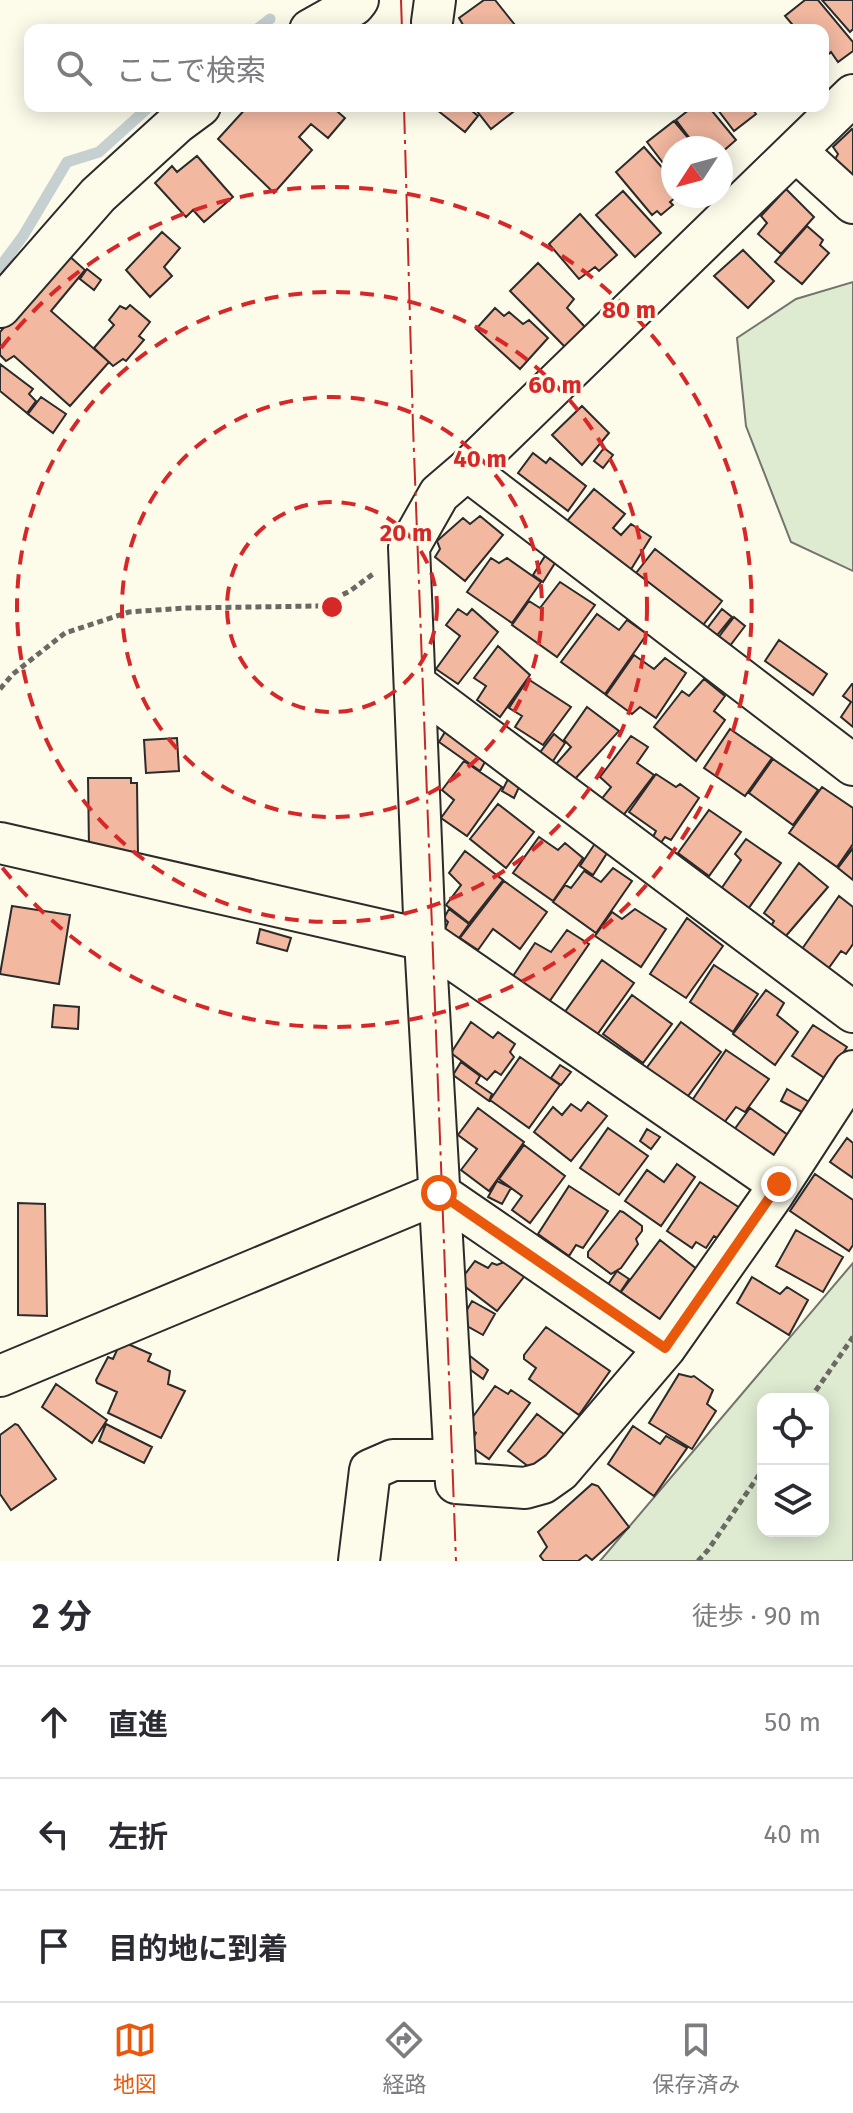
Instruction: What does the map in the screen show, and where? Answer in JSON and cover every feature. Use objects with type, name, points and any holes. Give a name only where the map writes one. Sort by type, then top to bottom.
[{"type":"street","points":[[321,24],[358,0]]},
{"type":"street","points":[[853,95],[439,494],[409,547],[425,940],[456,1483],[525,1488],[543,1483],[560,1471],[665,1348],[853,1071]]},
{"type":"street","points":[[0,307],[98,195],[192,112]]},
{"type":"street","points":[[797,152],[853,203]]},
{"type":"street","points":[[467,470],[853,765]]},
{"type":"street","points":[[415,684],[853,1012]]},
{"type":"street","points":[[0,843],[425,940],[779,1184]]},
{"type":"street","points":[[439,1193],[665,1348]]},
{"type":"street","points":[[0,1376],[439,1193]]},
{"type":"street","points":[[359,1561],[370,1470],[393,1460],[454,1460]]},
{"type":"path","points":[[0,689],[13,674],[65,633],[129,612],[319,606],[350,591],[409,547]]},
{"type":"path","points":[[814,1393],[853,1337]]},
{"type":"path","points":[[698,1561],[757,1478]]},
{"type":"green space","points":[[853,282],[853,571],[791,542],[746,426],[737,338],[796,299]]},
{"type":"green space","points":[[853,1263],[853,1561],[600,1561]]},
{"type":"building","points":[[484,0],[495,0],[514,24],[462,24],[459,18]]},
{"type":"building","points":[[805,0],[818,0],[853,42],[853,51],[838,62],[831,52],[829,54],[829,24],[792,24],[785,16]]},
{"type":"building","points":[[822,0],[853,0],[853,29],[850,32]]},
{"type":"building","points":[[243,112],[338,112],[345,118],[328,138],[311,124],[299,137],[312,150],[274,193],[218,139]]},
{"type":"building","points":[[440,112],[473,112],[478,116],[465,132]]},
{"type":"building","points":[[478,112],[513,112],[491,129]]},
{"type":"building","points":[[686,112],[713,112],[733,136],[688,136],[676,120]]},
{"type":"building","points":[[720,112],[754,112],[756,114],[734,131]]},
{"type":"building","points":[[674,121],[687,136],[661,136],[661,160],[647,142]]},
{"type":"building","points":[[852,129],[853,179],[834,161],[838,154],[833,147]]},
{"type":"building","points":[[644,147],[661,166],[661,208],[669,208],[661,215],[657,211],[652,215],[616,172]]},
{"type":"building","points":[[197,156],[233,197],[204,222],[193,210],[186,217],[155,183],[172,166],[177,172]]},
{"type":"building","points":[[786,189],[814,217],[781,254],[758,234],[767,223],[761,216]]},
{"type":"building","points":[[623,191],[661,233],[635,257],[596,215]]},
{"type":"building","points":[[580,214],[617,255],[599,271],[595,267],[579,279],[549,244]]},
{"type":"building","points":[[807,226],[823,240],[820,245],[829,253],[802,284],[775,262]]},
{"type":"building","points":[[162,232],[180,248],[164,267],[172,276],[150,297],[126,270]]},
{"type":"building","points":[[743,250],[774,281],[748,308],[714,276]]},
{"type":"building","points":[[68,255],[85,270],[51,311],[109,362],[70,406],[14,356],[6,361],[0,355],[0,332]]},
{"type":"building","points":[[538,263],[574,299],[567,308],[586,328],[566,348],[510,291]]},
{"type":"building","points":[[87,269],[101,280],[94,290],[80,279]]},
{"type":"building","points":[[130,305],[150,322],[139,336],[144,340],[126,361],[123,359],[113,366],[94,348],[114,325],[109,320],[120,306],[126,309]]},
{"type":"building","points":[[495,308],[504,316],[509,312],[523,324],[529,320],[548,338],[520,369],[476,329]]},
{"type":"building","points":[[0,364],[33,389],[29,394],[36,401],[27,413],[0,391]]},
{"type":"building","points":[[41,397],[66,414],[53,433],[28,414]]},
{"type":"building","points":[[582,406],[609,433],[582,465],[552,435]]},
{"type":"building","points":[[604,448],[613,455],[603,468],[594,461]]},
{"type":"building","points":[[533,453],[546,463],[550,458],[586,486],[568,511],[518,473]]},
{"type":"building","points":[[594,489],[625,514],[613,528],[621,535],[631,524],[651,537],[630,571],[567,521]]},
{"type":"building","points":[[480,516],[503,535],[465,581],[435,557],[440,549],[437,541],[463,518],[470,524]]},
{"type":"building","points":[[655,549],[722,601],[703,625],[636,573]]},
{"type":"building","points":[[545,556],[555,563],[543,582],[533,575]]},
{"type":"building","points":[[491,558],[499,563],[507,558],[541,582],[512,623],[467,592]]},
{"type":"building","points":[[560,582],[595,605],[557,657],[512,625],[529,601],[540,608]]},
{"type":"building","points":[[458,609],[467,615],[472,609],[498,632],[458,684],[436,669],[460,636],[446,625]]},
{"type":"building","points":[[722,609],[732,617],[715,638],[705,631]]},
{"type":"building","points":[[597,614],[619,630],[627,620],[647,634],[605,694],[561,662]]},
{"type":"building","points":[[734,617],[745,626],[729,647],[718,638]]},
{"type":"building","points":[[779,640],[827,674],[813,695],[765,661]]},
{"type":"building","points":[[498,646],[530,675],[500,717],[477,700],[486,686],[474,678]]},
{"type":"building","points":[[634,655],[654,669],[665,658],[686,673],[656,718],[640,707],[632,714],[606,695]]},
{"type":"building","points":[[528,679],[571,707],[543,745],[515,727],[522,716],[509,708]]},
{"type":"building","points":[[704,679],[725,696],[714,711],[725,720],[696,761],[654,727],[682,691],[689,696]]},
{"type":"building","points":[[852,684],[853,727],[841,717],[851,702],[843,696]]},
{"type":"building","points":[[587,707],[619,731],[574,780],[556,764],[571,747],[564,740]]},
{"type":"building","points":[[730,729],[772,758],[745,796],[704,768]]},
{"type":"building","points":[[445,732],[486,760],[480,771],[439,742]]},
{"type":"building","points":[[554,734],[565,743],[551,764],[538,755]]},
{"type":"building","points":[[631,736],[648,747],[637,763],[654,775],[622,817],[600,801],[611,787],[600,777]]},
{"type":"building","points":[[177,738],[179,771],[146,773],[144,740]]},
{"type":"building","points":[[773,759],[818,790],[793,825],[749,793]]},
{"type":"building","points":[[464,761],[502,787],[467,836],[441,818],[454,800],[442,790]]},
{"type":"building","points":[[656,774],[676,787],[680,784],[699,798],[671,840],[665,837],[660,844],[652,839],[656,831],[629,812]]},
{"type":"building","points":[[88,778],[131,778],[131,783],[137,783],[138,856],[89,848]]},
{"type":"building","points":[[508,779],[520,785],[514,798],[502,791]]},
{"type":"building","points":[[822,787],[853,808],[853,844],[837,867],[789,833]]},
{"type":"building","points":[[498,804],[534,832],[506,868],[470,839]]},
{"type":"building","points":[[709,810],[741,832],[709,876],[678,853]]},
{"type":"building","points":[[539,837],[558,850],[565,843],[583,858],[553,901],[513,873]]},
{"type":"building","points":[[746,839],[781,863],[748,909],[721,889],[741,860],[735,854]]},
{"type":"building","points":[[596,842],[609,850],[593,875],[580,866]]},
{"type":"building","points":[[853,848],[853,880],[838,868]]},
{"type":"building","points":[[465,851],[503,880],[469,923],[446,905],[461,885],[449,873]]},
{"type":"building","points":[[799,863],[828,887],[785,937],[771,926],[774,921],[764,913]]},
{"type":"building","points":[[613,868],[632,881],[596,933],[553,902],[565,885],[571,888],[584,871],[601,882]]},
{"type":"building","points":[[504,881],[547,912],[520,949],[493,929],[478,950],[460,938]]},
{"type":"building","points":[[839,896],[853,907],[853,944],[846,954],[841,951],[828,969],[802,949]]},
{"type":"building","points":[[12,906],[70,915],[59,984],[0,974]]},
{"type":"building","points":[[449,909],[469,924],[459,938],[445,929],[448,922],[444,918]]},
{"type":"building","points":[[635,909],[666,929],[641,967],[595,936],[612,912],[622,919]]},
{"type":"building","points":[[687,918],[723,946],[686,998],[650,974]]},
{"type":"building","points":[[260,929],[291,938],[287,951],[257,943]]},
{"type":"building","points":[[567,930],[589,944],[549,1002],[513,976],[535,943],[551,952]]},
{"type":"building","points":[[602,960],[634,983],[594,1039],[562,1016]]},
{"type":"building","points":[[714,965],[758,994],[733,1032],[690,1002]]},
{"type":"building","points":[[766,990],[784,1003],[777,1015],[798,1032],[775,1065],[733,1034]]},
{"type":"building","points":[[632,995],[672,1024],[643,1063],[603,1034]]},
{"type":"building","points":[[54,1005],[79,1007],[78,1029],[52,1027]]},
{"type":"building","points":[[471,1022],[493,1038],[498,1032],[515,1044],[510,1052],[514,1057],[501,1075],[495,1071],[487,1080],[451,1053]]},
{"type":"building","points":[[681,1022],[721,1052],[685,1100],[645,1070]]},
{"type":"building","points":[[813,1025],[847,1047],[826,1079],[792,1056]]},
{"type":"building","points":[[726,1050],[769,1079],[745,1112],[736,1107],[720,1128],[689,1105]]},
{"type":"building","points":[[520,1057],[560,1085],[529,1128],[490,1100]]},
{"type":"building","points":[[461,1062],[480,1076],[476,1083],[492,1094],[489,1101],[453,1075]]},
{"type":"building","points":[[560,1065],[571,1072],[561,1085],[551,1078]]},
{"type":"building","points":[[787,1089],[809,1102],[804,1113],[781,1101]]},
{"type":"building","points":[[588,1102],[607,1116],[571,1161],[534,1132],[553,1107],[562,1115],[571,1104],[581,1111]]},
{"type":"building","points":[[478,1108],[524,1142],[489,1191],[461,1170],[477,1149],[458,1135]]},
{"type":"building","points":[[750,1108],[788,1135],[769,1162],[731,1134]]},
{"type":"building","points":[[608,1128],[648,1156],[619,1195],[580,1168]]},
{"type":"building","points":[[647,1129],[660,1137],[651,1149],[640,1141]]},
{"type":"building","points":[[847,1138],[853,1143],[853,1178],[830,1162]]},
{"type":"building","points":[[524,1145],[565,1176],[530,1223],[512,1210],[522,1196],[499,1179]]},
{"type":"building","points":[[677,1164],[695,1177],[661,1226],[625,1201],[647,1170],[664,1182]]},
{"type":"building","points":[[815,1174],[853,1200],[853,1245],[849,1251],[790,1211]]},
{"type":"building","points":[[497,1181],[511,1188],[502,1204],[488,1197]]},
{"type":"building","points":[[700,1182],[740,1208],[719,1239],[714,1236],[706,1248],[696,1242],[692,1248],[667,1231]]},
{"type":"building","points":[[569,1186],[608,1211],[583,1248],[576,1245],[569,1256],[538,1234]]},
{"type":"building","points":[[18,1203],[45,1204],[47,1316],[18,1315]]},
{"type":"building","points":[[620,1211],[642,1226],[642,1231],[636,1239],[638,1244],[621,1268],[611,1274],[588,1257],[588,1252]]},
{"type":"building","points":[[796,1230],[843,1257],[823,1292],[776,1266]]},
{"type":"building","points":[[660,1240],[698,1270],[659,1322],[621,1292]]},
{"type":"building","points":[[509,1260],[527,1273],[497,1311],[459,1282],[475,1261],[488,1268],[492,1263],[497,1265]]},
{"type":"building","points":[[617,1271],[629,1279],[619,1294],[607,1286]]},
{"type":"building","points":[[752,1277],[780,1294],[787,1287],[808,1300],[789,1335],[737,1303]]},
{"type":"building","points":[[472,1301],[495,1314],[483,1335],[460,1322]]},
{"type":"building","points":[[546,1327],[610,1371],[579,1415],[529,1379],[536,1368],[524,1359],[524,1355]]},
{"type":"building","points":[[121,1341],[151,1354],[148,1361],[170,1371],[168,1384],[185,1391],[161,1438],[108,1413],[117,1392],[96,1380],[108,1357],[113,1359]]},
{"type":"building","points":[[470,1356],[488,1370],[483,1379],[464,1365]]},
{"type":"building","points":[[679,1374],[694,1376],[713,1390],[707,1404],[716,1411],[692,1449],[649,1423]]},
{"type":"building","points":[[56,1384],[107,1420],[92,1443],[42,1407]]},
{"type":"building","points":[[495,1386],[508,1394],[511,1390],[530,1403],[489,1459],[469,1445],[476,1433],[467,1425]]},
{"type":"building","points":[[537,1414],[569,1438],[551,1461],[545,1456],[533,1470],[508,1451]]},
{"type":"building","points":[[15,1424],[56,1479],[11,1510],[0,1494],[0,1435]]},
{"type":"building","points":[[106,1424],[152,1447],[144,1463],[99,1441]]},
{"type":"building","points":[[633,1426],[660,1444],[666,1436],[687,1448],[654,1496],[608,1464]]},
{"type":"building","points":[[592,1484],[598,1486],[629,1527],[592,1560],[586,1555],[578,1561],[544,1561],[540,1556],[547,1547],[538,1532]]},
{"type":"waterway","points":[[264,24],[270,19]]},
{"type":"waterway","points":[[0,267],[23,236],[67,162],[99,152],[143,112]]},
{"type":"power","points":[[401,0],[402,24]]},
{"type":"power","points":[[404,112],[456,1561]]},
{"type":"route","points":[[439,1193],[665,1348],[779,1184]]}]
